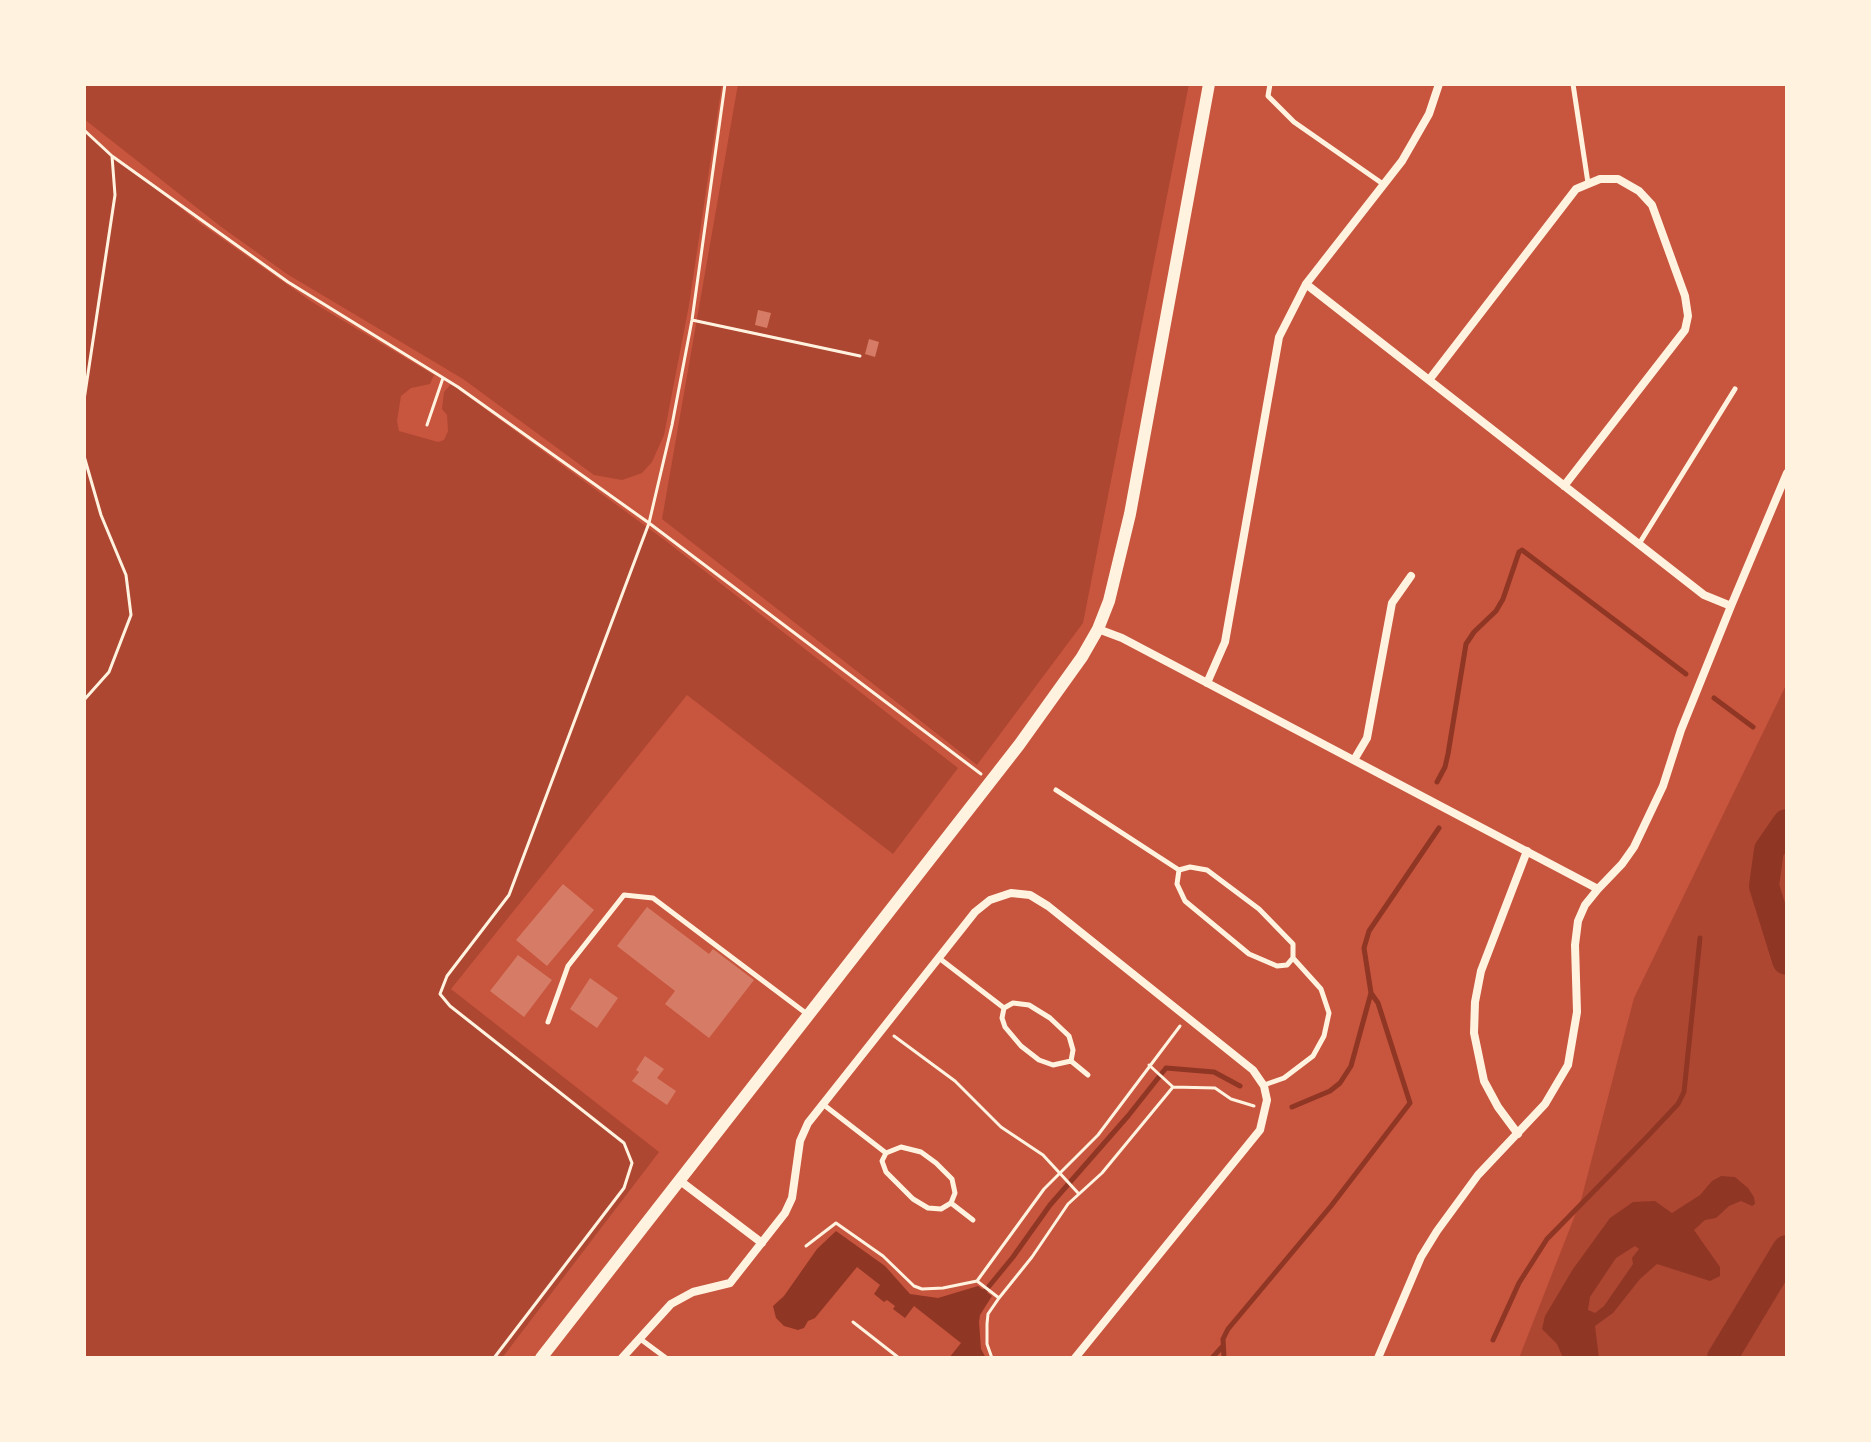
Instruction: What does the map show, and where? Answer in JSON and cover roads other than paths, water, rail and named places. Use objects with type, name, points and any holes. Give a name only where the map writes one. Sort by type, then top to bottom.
[{"type":"main road","points":[[541,1358],[991,781],[1054,697],[1098,629],[1112,590],[1130,514],[1209,84]]},
{"type":"street","points":[[1207,683],[1225,642],[1279,337],[1306,284],[1402,161],[1429,114],[1439,84]]},
{"type":"street","points":[[1429,380],[1576,189],[1588,183],[1618,179],[1639,191],[1652,205],[1685,296],[1688,316],[1685,330],[1564,486]]},
{"type":"street","points":[[1306,284],[1704,595],[1731,606]]},
{"type":"street","points":[[1378,1358],[1421,1257],[1437,1231],[1478,1175],[1545,1104],[1568,1065],[1577,1012],[1575,945],[1578,921],[1585,905],[1634,847],[1657,798],[1681,730],[1787,473]]},
{"type":"street","points":[[1354,760],[1367,738],[1392,603],[1411,576]]},
{"type":"street","points":[[1098,629],[1122,638],[1598,889]]},
{"type":"street","points":[[1518,1134],[1484,1081],[1474,1033],[1475,1002],[1481,971],[1527,851]]},
{"type":"street","points":[[622,1358],[671,1304],[693,1292],[730,1283],[785,1213],[792,1198],[800,1141],[808,1123],[975,912],[990,900],[1011,893],[1030,895],[1048,906],[1253,1070],[1264,1086],[1267,1100],[1260,1130],[1075,1358]]},
{"type":"street","points":[[679,1180],[762,1243]]},
{"type":"lane","points":[[1270,84],[1268,96],[1294,122],[1384,185]]},
{"type":"lane","points":[[1573,84],[1588,183]]},
{"type":"lane","points":[[1639,544],[1735,389]]},
{"type":"lane","points":[[1056,790],[1179,870],[1190,867],[1207,870],[1235,889],[1283,931],[1293,944],[1293,958],[1287,965],[1277,966],[1249,954],[1185,901],[1177,884],[1179,870]]},
{"type":"lane","points":[[548,1022],[568,966],[624,895],[653,898],[808,1015]]},
{"type":"lane","points":[[939,958],[1004,1008]]},
{"type":"lane","points":[[1264,1086],[1284,1078],[1313,1056],[1324,1036],[1329,1013],[1321,989],[1293,958]]},
{"type":"lane","points":[[1013,1003],[1029,1005],[1050,1018],[1069,1036],[1073,1050],[1071,1061],[1053,1065],[1030,1053],[1005,1027],[1002,1018],[1004,1008],[1013,1003]]},
{"type":"lane","points":[[1071,1061],[1088,1075]]},
{"type":"lane","points":[[823,1104],[886,1153]]},
{"type":"lane","points":[[901,1147],[921,1152],[936,1163],[952,1179],[955,1193],[951,1203],[941,1209],[928,1208],[913,1199],[886,1172],[882,1161],[886,1153],[901,1147]]},
{"type":"lane","points":[[951,1203],[973,1220]]},
{"type":"lane","points":[[638,1338],[666,1358]]},
{"type":"waterway","points":[[1437,782],[1448,754],[1466,644],[1496,611],[1522,550],[1686,674]]},
{"type":"waterway","points":[[1714,698],[1753,727]]},
{"type":"waterway","points":[[1787,824],[1769,850],[1764,886],[1787,960]]},
{"type":"waterway","points":[[1292,1107],[1330,1091],[1340,1083],[1351,1066],[1371,993],[1364,948],[1369,931],[1439,828]]},
{"type":"waterway","points":[[1493,1340],[1519,1283],[1547,1239],[1678,1104],[1684,1092],[1700,938]]},
{"type":"waterway","points":[[1224,1358],[1223,1339],[1228,1329],[1331,1206],[1410,1103],[1378,1003],[1371,993]]},
{"type":"waterway","points":[[981,1296],[1050,1205],[1166,1068],[1214,1072],[1240,1086]]},
{"type":"waterway","points":[[1722,1358],[1787,1250]]},
{"type":"waterway","points":[[1212,1358],[1222,1347]]}]
